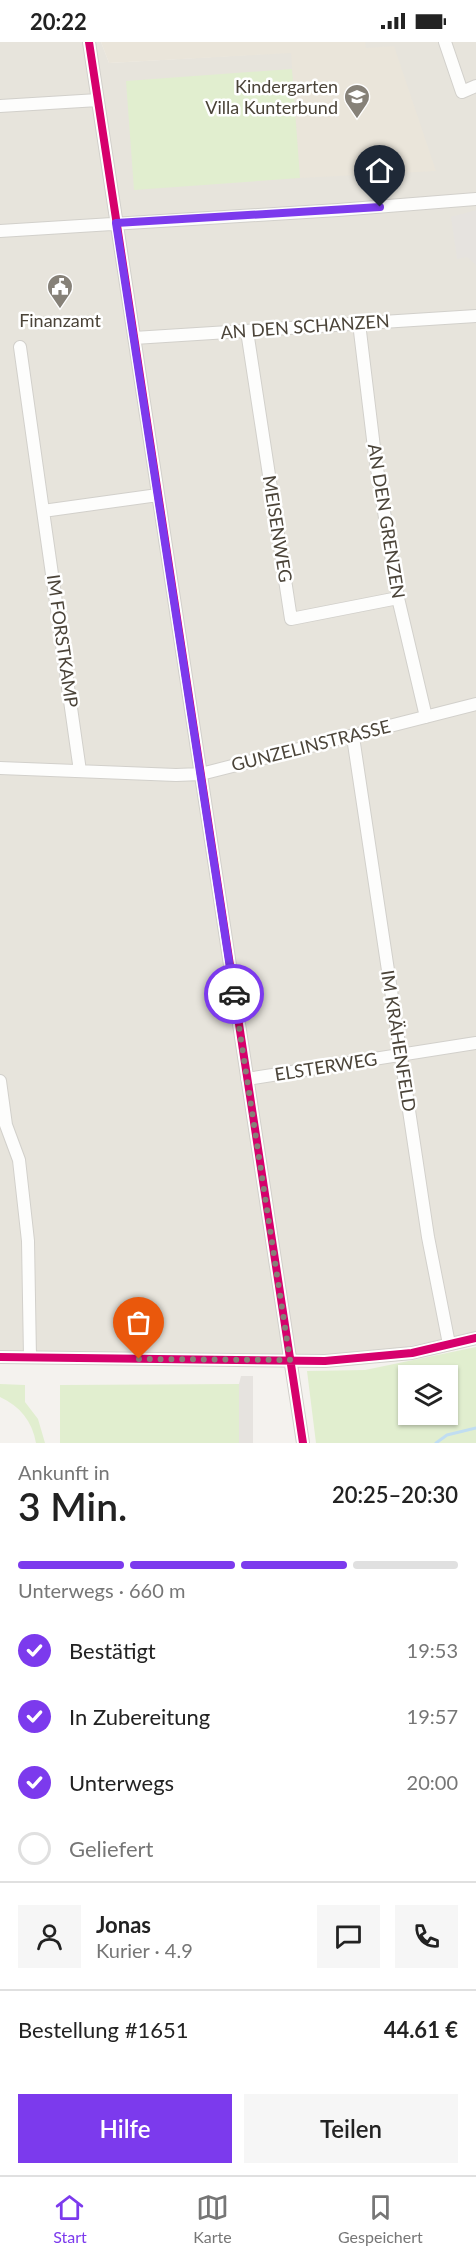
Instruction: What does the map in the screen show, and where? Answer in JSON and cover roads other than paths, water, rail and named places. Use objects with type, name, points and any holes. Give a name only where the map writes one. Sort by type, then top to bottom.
[{"type":"street","points":[[88,42],[303,1443]]},
{"type":"street","points":[[445,42],[462,92],[476,86]]},
{"type":"street","points":[[0,106],[98,100]]},
{"type":"street","points":[[0,231],[476,199]]},
{"type":"street","name":"AN DEN SCHANZEN","points":[[134,339],[359,322],[476,316]]},
{"type":"street","name":"AN DEN GRENZEN","points":[[359,322],[375,456],[398,598],[426,717]]},
{"type":"street","name":"MEISENWEG","points":[[247,331],[291,619],[398,598]]},
{"type":"street","name":"IM FORSTKAMP","points":[[20,347],[80,771]]},
{"type":"street","points":[[44,511],[158,495]]},
{"type":"street","name":"GUNZELINSTRASSE","points":[[0,768],[201,774],[476,704]]},
{"type":"street","name":"IM KRÄHENFELD","points":[[353,737],[428,1238],[449,1344]]},
{"type":"street","name":"ELSTERWEG","points":[[247,1079],[476,1043]]},
{"type":"street","points":[[0,1081],[6,1125],[19,1160],[28,1241],[30,1357]]},
{"type":"street","points":[[0,1357],[290,1360],[373,1358],[412,1353],[476,1338]]},
{"type":"waterway","points":[[436,1443],[447,1435],[476,1428]]},
{"type":"place","name":"Kindergarten Villa Kunterbund","points":[[357,120]]},
{"type":"place","name":"Finanzamt","points":[[60,310]]}]
